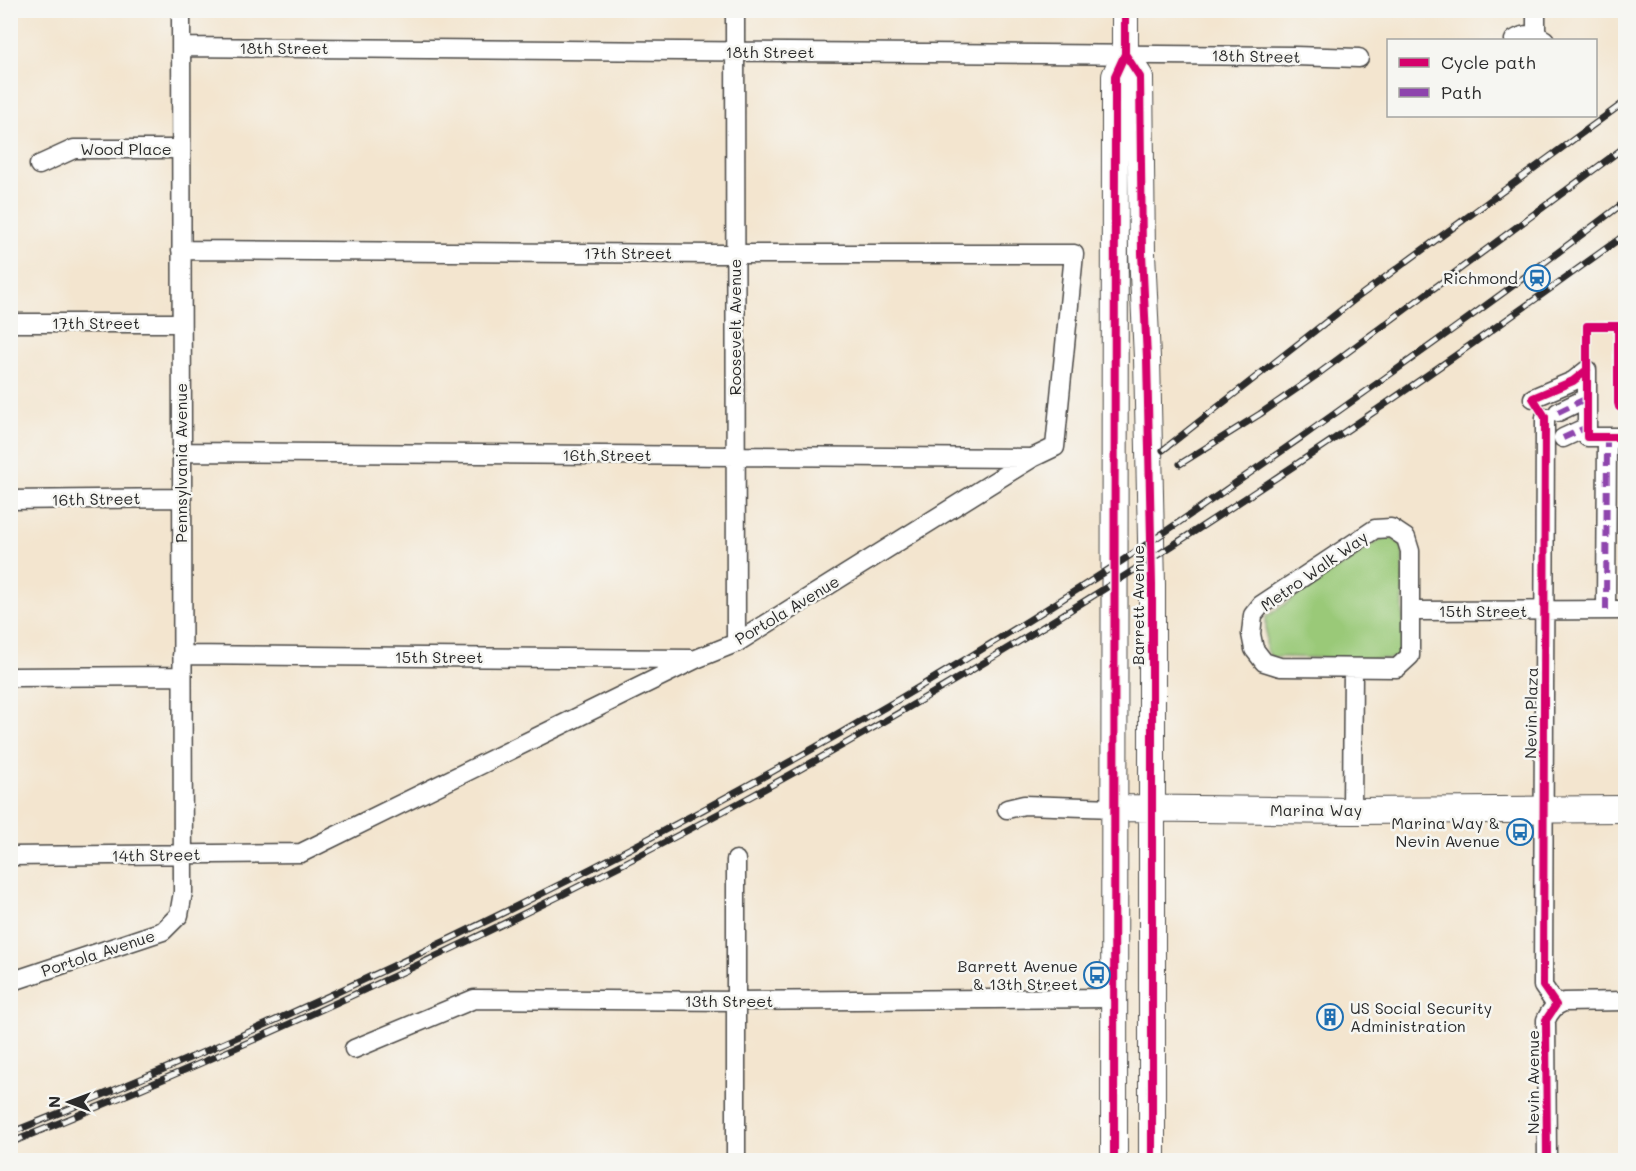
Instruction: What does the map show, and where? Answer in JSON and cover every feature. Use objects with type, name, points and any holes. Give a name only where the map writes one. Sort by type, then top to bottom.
[{"type":"main road","name":"Barrett Avenue","points":[[1114,1161],[1115,76],[1125,54],[1125,10]]},
{"type":"main road","name":"Barrett Avenue","points":[[1125,54],[1140,77],[1142,253],[1148,358],[1152,573],[1152,1161]]},
{"type":"main road","name":"Marina Way","points":[[1114,808],[1352,811],[1626,809]]},
{"type":"street","name":"Pennsylvania Avenue","points":[[179,915],[183,892],[181,10]]},
{"type":"street","name":"Roosevelt Avenue","points":[[735,10],[736,643]]},
{"type":"street","points":[[1517,39],[1528,34],[1541,38],[1536,10]]},
{"type":"street","name":"18th Street","points":[[181,47],[1125,54],[1359,58]]},
{"type":"street","name":"Wood Place","points":[[39,165],[74,148],[181,149]]},
{"type":"street","name":"17th Street","points":[[181,250],[1074,254]]},
{"type":"street","name":"Portola Avenue","points":[[301,853],[696,659],[736,643],[1032,458],[1055,447],[1074,254]]},
{"type":"street","name":"17th Street","points":[[10,323],[181,322]]},
{"type":"street","points":[[1587,398],[1552,414],[1531,395],[1573,381],[1587,370],[1587,398],[1587,437],[1626,437]]},
{"type":"street","name":"Nevin Plaza","points":[[1552,414],[1555,440],[1546,610],[1543,986],[1556,1005]]},
{"type":"street","points":[[1555,440],[1587,427]]},
{"type":"street","points":[[1606,610],[1607,437]]},
{"type":"street","name":"16th Street","points":[[181,452],[1032,458]]},
{"type":"street","name":"16th Street","points":[[10,500],[181,498]]},
{"type":"street","name":"Metro Walk Way","points":[[1391,528],[1406,538],[1410,551],[1412,611],[1410,656],[1397,668],[1353,668],[1280,667],[1263,662],[1254,649],[1251,634],[1253,615],[1261,605],[1375,529],[1391,528]]},
{"type":"street","name":"15th Street","points":[[1412,611],[1626,610]]},
{"type":"street","name":"15th Street","points":[[182,655],[696,659]]},
{"type":"street","points":[[1352,811],[1353,668]]},
{"type":"street","points":[[10,677],[182,676]]},
{"type":"street","name":"Marina Way","points":[[1007,809],[1024,805],[1114,808]]},
{"type":"street","name":"14th Street","points":[[10,856],[301,853]]},
{"type":"street","points":[[736,860],[736,1161]]},
{"type":"street","name":"Portola Avenue","points":[[10,982],[163,931],[179,915]]},
{"type":"street","name":"13th Street","points":[[354,1049],[474,999],[736,1001],[1114,998]]},
{"type":"street","points":[[1556,1005],[1564,1002],[1626,1001]]},
{"type":"street","name":"Nevin Avenue","points":[[1547,1161],[1546,1020],[1556,1005]]},
{"type":"green space","points":[[1391,537],[1400,543],[1403,551],[1403,650],[1398,656],[1391,659],[1271,657],[1266,649],[1266,617],[1381,539]]},
{"type":"railway","points":[[1163,450],[1354,300],[1626,101]]},
{"type":"railway","points":[[1180,464],[1260,414],[1318,374],[1626,146]]},
{"type":"railway","points":[[10,1133],[151,1075],[430,949],[567,881],[836,736],[968,658],[1148,543],[1423,351],[1626,201]]},
{"type":"railway","points":[[10,1143],[198,1064],[475,938],[656,847],[860,735],[1085,601],[1195,531],[1413,385],[1626,234]]},
{"type":"marked path","points":[[1558,412],[1587,398]]},
{"type":"marked path","points":[[1563,438],[1587,427]]},
{"type":"marked path","points":[[1606,610],[1607,437]]},
{"type":"cycle path","points":[[1114,1160],[1115,76],[1125,54],[1125,10]]},
{"type":"cycle path","points":[[1125,54],[1140,77],[1142,253],[1147,358],[1152,585],[1152,1160]]},
{"type":"cycle path","points":[[1626,411],[1619,407],[1618,403],[1618,326],[1587,326],[1587,437],[1626,437]]},
{"type":"cycle path","points":[[1547,1160],[1546,1020],[1556,1005],[1543,986],[1545,417],[1533,398],[1573,381],[1587,370]]},
{"type":"place","name":"Richmond","points":[[1537,278]]},
{"type":"place","name":"Marina Way & Nevin Avenue","points":[[1520,832]]},
{"type":"place","name":"Barrett Avenue & 13th Street","points":[[1097,975]]},
{"type":"place","name":"US Social Security Administration","points":[[1330,1017]]}]
